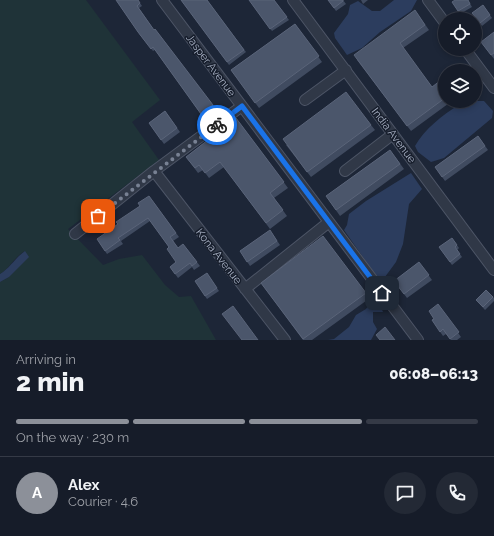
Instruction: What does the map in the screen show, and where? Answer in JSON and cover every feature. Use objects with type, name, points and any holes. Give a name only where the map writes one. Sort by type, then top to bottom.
[{"type":"street","name":"Jasper Avenue","points":[[162,0],[418,340]]},
{"type":"street","name":"India Avenue","points":[[293,0],[494,270]]},
{"type":"street","points":[[428,0],[438,14]]},
{"type":"street","points":[[470,56],[494,88]]},
{"type":"street","points":[[305,100],[346,70]]},
{"type":"street","points":[[75,234],[154,171],[242,106]]},
{"type":"street","points":[[346,171],[393,134]]},
{"type":"street","name":"Kona Avenue","points":[[154,171],[285,340]]},
{"type":"street","points":[[245,289],[329,222]]},
{"type":"green space","points":[[0,0],[86,0],[160,100],[132,122],[159,160],[68,229],[103,265],[119,259],[142,255],[165,285],[179,297],[191,296],[216,340],[0,340],[0,282],[9,277],[25,251],[0,274]]},
{"type":"water","points":[[394,0],[417,0],[411,11],[380,32],[362,48],[347,55],[335,38],[334,33],[348,14],[350,5],[358,1],[372,11],[380,11]]},
{"type":"water","points":[[482,101],[484,101],[493,111],[492,118],[444,158],[431,162],[418,152],[415,146],[429,128],[440,118],[454,108],[482,108]]},
{"type":"water","points":[[411,173],[422,189],[409,204],[403,244],[396,262],[382,281],[379,280],[344,230],[347,225],[349,214],[366,201]]},
{"type":"water","points":[[25,251],[29,257],[9,277],[0,282],[0,274]]},
{"type":"water","points":[[377,298],[383,312],[373,312],[373,322],[377,329],[371,340],[328,340],[334,339],[349,327],[356,315],[366,309],[371,301]]},
{"type":"building","points":[[116,0],[138,0],[140,3],[137,6],[154,30],[155,29],[213,105],[201,114],[153,47],[151,49]]},
{"type":"building","points":[[181,0],[207,0],[244,50],[227,62]]},
{"type":"building","points":[[249,0],[274,0],[287,17],[270,29]]},
{"type":"building","points":[[328,0],[343,0],[343,1],[334,8]]},
{"type":"building","points":[[455,0],[468,0],[470,4],[458,11],[452,2]]},
{"type":"building","points":[[483,5],[490,15],[482,21],[482,12],[473,12]]},
{"type":"building","points":[[415,10],[425,25],[400,43],[432,87],[438,82],[438,103],[407,126],[354,55]]},
{"type":"building","points":[[295,24],[319,56],[255,103],[231,70]]},
{"type":"building","points":[[494,32],[494,53],[491,55],[482,41]]},
{"type":"building","points":[[346,92],[371,125],[307,172],[283,139]]},
{"type":"building","points":[[165,111],[177,128],[161,140],[149,123]]},
{"type":"building","points":[[236,118],[284,182],[270,193],[283,210],[266,223],[220,162],[205,173],[199,165],[195,168],[186,157]]},
{"type":"building","points":[[478,136],[485,146],[442,177],[435,167]]},
{"type":"building","points":[[390,150],[400,164],[336,210],[326,196]]},
{"type":"building","points":[[149,196],[176,233],[170,237],[178,248],[183,244],[197,262],[192,266],[190,263],[175,274],[170,267],[176,262],[167,249],[169,247],[148,218],[118,238],[120,240],[105,251],[97,239],[118,224],[116,222],[140,206],[138,203]]},
{"type":"building","points":[[270,230],[277,241],[247,262],[240,251]]},
{"type":"building","points":[[323,236],[366,293],[303,339],[261,283]]},
{"type":"building","points":[[452,238],[457,245],[455,247],[460,254],[450,262],[439,247]]},
{"type":"building","points":[[419,262],[429,275],[404,294],[394,281]]},
{"type":"building","points":[[207,273],[217,288],[205,296],[195,281]]},
{"type":"building","points":[[486,290],[493,297],[483,307],[476,300]]},
{"type":"building","points":[[438,304],[459,332],[450,339],[443,329],[440,332],[432,320],[434,319],[429,311]]},
{"type":"building","points":[[233,306],[258,340],[242,340],[222,314]]},
{"type":"building","points":[[385,327],[395,340],[380,340],[376,335]]},
{"type":"way so far","points":[[98,216],[154,171],[217,125]]},
{"type":"route","points":[[217,125],[242,106],[382,293]]}]
